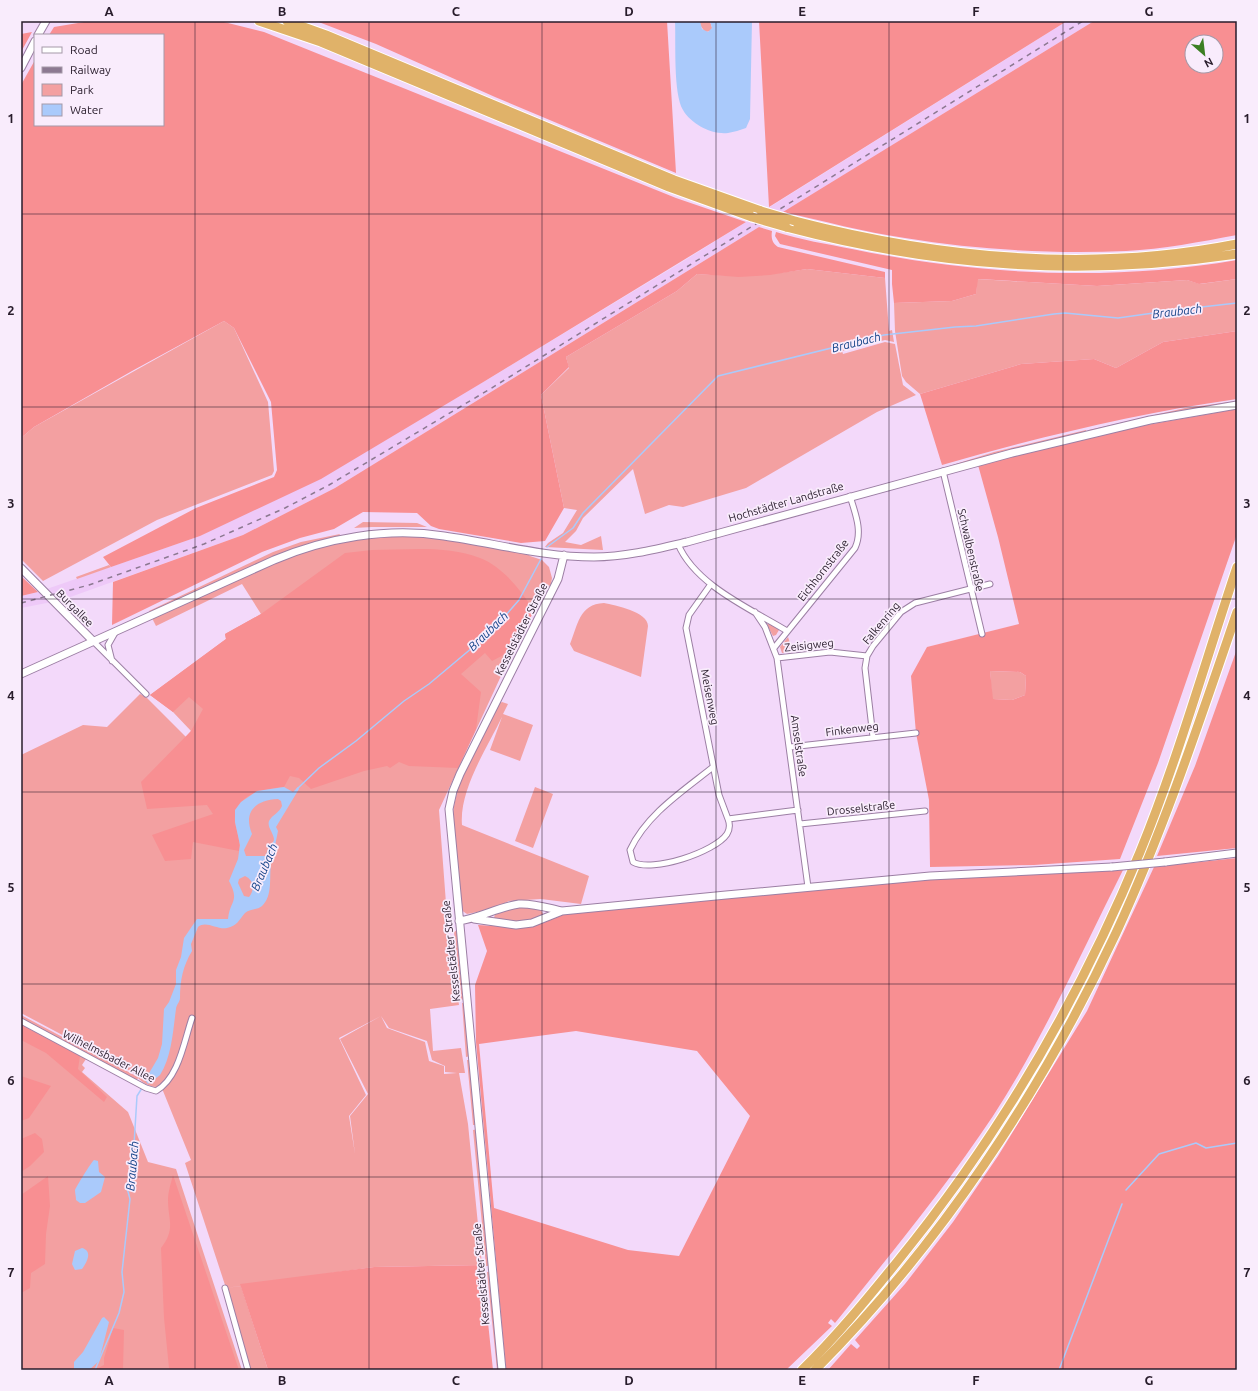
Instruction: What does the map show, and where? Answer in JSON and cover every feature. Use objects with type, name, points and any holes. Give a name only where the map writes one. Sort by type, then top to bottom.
[{"type":"highway","points":[[259,21],[321,42],[669,187],[752,217],[836,240],[897,252],[981,263],[1035,266],[1129,265],[1237,254]]},
{"type":"highway","points":[[287,21],[373,54],[674,180],[761,211],[843,234],[910,246],[963,253],[1041,259],[1107,258],[1159,255],[1237,244]]},
{"type":"highway","points":[[802,1370],[863,1304],[951,1193],[1018,1093],[1072,999],[1108,925],[1140,851],[1175,756],[1237,567]]},
{"type":"highway","points":[[816,1370],[870,1311],[959,1199],[1036,1083],[1077,1010],[1116,932],[1151,852],[1184,765],[1237,612]]},
{"type":"street","points":[[39,34],[46,21]]},
{"type":"street","points":[[21,68],[34,43]]},
{"type":"street","name":"Hochstädter Landstraße","points":[[93,641],[290,553],[346,538],[397,533],[431,534],[564,555],[604,556],[640,552],[678,544],[1012,453],[1150,420],[1237,405]]},
{"type":"street","name":"Schwalbenstraße","points":[[943,471],[982,634]]},
{"type":"street","name":"Eichhornstraße","points":[[774,648],[855,548],[858,528],[850,496]]},
{"type":"street","name":"Amselstraße","points":[[678,544],[682,554],[711,584],[787,631]]},
{"type":"street","name":"Kesselstädter Straße","points":[[502,1370],[449,818],[450,801],[460,774],[558,579],[564,555]]},
{"type":"street","name":"Burgallee","points":[[21,568],[113,663],[146,694]]},
{"type":"street","name":"Meisenweg","points":[[711,584],[689,615],[686,628],[719,795],[728,819]]},
{"type":"street","name":"Falkenring","points":[[873,737],[865,672],[867,656],[897,616],[920,600],[990,584]]},
{"type":"street","name":"Amselstraße","points":[[755,612],[765,627],[777,658],[808,887]]},
{"type":"street","points":[[113,663],[108,649],[116,630]]},
{"type":"street","points":[[21,674],[93,641]]},
{"type":"street","name":"Zeisigweg","points":[[777,658],[830,652],[867,656]]},
{"type":"street","name":"Finkenweg","points":[[790,747],[916,733]]},
{"type":"street","points":[[713,767],[650,820],[630,850],[631,859],[636,864],[642,865],[691,857],[725,836],[730,828],[728,819],[798,810]]},
{"type":"street","name":"Drosselstraße","points":[[800,824],[925,811]]},
{"type":"street","points":[[474,919],[524,925],[562,911],[930,876],[1112,868],[1237,853]]},
{"type":"street","points":[[459,921],[474,919],[518,904],[532,905],[562,911]]},
{"type":"street","name":"Wilhelmsbader Allee","points":[[21,1021],[144,1087],[156,1091],[166,1085],[175,1069],[192,1018]]},
{"type":"street","points":[[225,1288],[248,1370]]},
{"type":"shaded area","points":[[90,21],[220,21],[264,32],[676,198],[746,222],[321,479],[200,536],[111,567],[103,557],[196,508],[274,477],[277,470],[271,402],[234,328],[224,321],[34,427],[21,438],[21,85],[34,62],[34,126],[164,126],[164,34],[50,34],[54,27]]},
{"type":"shaded area","points":[[316,21],[667,21],[676,173],[495,97],[376,44]]},
{"type":"shaded area","points":[[759,21],[1067,21],[769,207]]},
{"type":"shaded area","points":[[1067,21],[1094,21],[335,488],[243,535],[62,600],[21,608],[21,596],[38,592],[200,536],[485,381],[682,262]]},
{"type":"shaded area","points":[[1094,21],[1237,21],[1237,235],[1195,243],[1140,250],[1071,252],[960,246],[859,230],[783,212]]},
{"type":"shaded area","points":[[32,32],[21,52],[21,34]]},
{"type":"shaded area","points":[[759,227],[772,231],[772,240],[778,247],[885,272],[885,278],[807,269],[770,275],[739,277],[697,274],[677,291],[566,357],[569,367],[541,395],[564,508],[545,541],[521,543],[439,529],[431,526],[417,513],[363,512],[334,529],[300,538],[262,552],[112,625],[113,582],[243,535],[335,488]]},
{"type":"shaded area","points":[[776,232],[814,242],[900,258],[996,270],[1093,273],[1189,267],[1237,260],[1237,279],[1199,284],[1187,280],[1097,286],[978,279],[976,294],[952,301],[894,303],[892,270],[780,244],[775,236]]},
{"type":"shaded area","points":[[1237,331],[1237,399],[1163,411],[1089,427],[942,465],[920,394],[1021,364],[1094,359],[1116,368],[1163,342]]},
{"type":"shaded area","points":[[1237,409],[1237,534],[1158,763],[1120,859],[1034,865],[930,867],[929,800],[916,733],[911,676],[927,647],[1019,624],[998,537],[978,465],[1135,427]],"holes":[[[990,671],[1020,672],[1026,676],[1025,695],[1012,700],[993,699]]]},
{"type":"shaded area","points":[[372,550],[441,550],[454,551],[480,558],[504,573],[517,587],[534,611],[513,650],[492,661],[485,653],[461,674],[481,692],[476,729],[458,768],[409,766],[399,762],[390,768],[387,766],[364,771],[311,789],[299,778],[290,776],[284,787],[250,795],[238,806],[235,813],[235,823],[239,841],[239,851],[193,842],[191,859],[165,861],[152,835],[213,814],[207,805],[147,809],[141,782],[191,731],[203,709],[189,697],[173,712],[150,695],[226,639],[225,634],[261,614],[345,553]]},
{"type":"shaded area","points":[[21,576],[38,592],[21,596]]},
{"type":"shaded area","points":[[1237,649],[1237,848],[1157,856],[1195,766]]},
{"type":"shaded area","points":[[1237,858],[1237,1370],[828,1370],[851,1344],[857,1349],[860,1346],[855,1340],[905,1284],[953,1222],[998,1156],[1087,1011],[1154,867]]},
{"type":"shaded area","points":[[1123,870],[1045,1026],[993,1116],[975,1143],[897,1247],[835,1323],[831,1319],[828,1323],[832,1326],[786,1370],[506,1370],[476,1042],[475,985],[487,951],[478,925],[512,927],[562,913],[930,879]],"holes":[[[576,1031],[697,1051],[750,1116],[679,1256],[628,1250],[494,1208],[479,1044]]]},
{"type":"shaded area","points":[[21,1025],[80,1056],[78,1069],[107,1097],[104,1102],[46,1053],[21,1040]]},
{"type":"shaded area","points":[[21,1076],[51,1086],[29,1118],[21,1121]]},
{"type":"shaded area","points":[[35,1133],[42,1139],[44,1152],[30,1166],[21,1172],[21,1139]]},
{"type":"shaded area","points":[[173,1175],[239,1370],[171,1370],[169,1368],[164,1318],[161,1248],[166,1241],[170,1230],[168,1197]]},
{"type":"shaded area","points":[[48,1176],[50,1206],[46,1234],[45,1264],[31,1273],[30,1288],[21,1293],[21,1195]]},
{"type":"shaded area","points":[[482,1265],[493,1370],[268,1370],[240,1284],[374,1267]]},
{"type":"shaded area","points":[[113,1328],[124,1330],[123,1370],[94,1370],[104,1365],[104,1358]]},
{"type":"green space","points":[[700,21],[710,21],[712,28],[711,31],[705,32],[700,25]]},
{"type":"green space","points":[[807,269],[885,278],[889,331],[892,330],[894,342],[885,340],[842,351],[843,354],[885,342],[895,344],[903,385],[916,395],[877,412],[746,488],[683,507],[669,505],[645,514],[633,469],[583,518],[576,531],[565,542],[581,545],[601,536],[603,550],[545,547],[548,543],[563,533],[577,510],[564,508],[541,395],[569,368],[566,357],[677,291],[697,274],[752,275]]},
{"type":"green space","points":[[977,279],[1097,286],[1187,280],[1200,284],[1237,279],[1237,331],[1163,342],[1116,368],[1094,359],[1021,364],[920,394],[906,382],[902,376],[895,331],[894,303],[952,301],[976,294]]},
{"type":"green space","points":[[224,321],[234,328],[268,402],[274,471],[272,475],[157,520],[43,581],[21,559],[21,438],[34,427]]},
{"type":"green space","points":[[1237,401],[1237,403],[1089,432],[1089,430],[1185,408]]},
{"type":"green space","points":[[1086,430],[1086,432],[946,467],[994,452]]},
{"type":"green space","points":[[363,522],[417,523],[427,527],[354,528]]},
{"type":"green space","points":[[340,534],[338,538],[302,546],[151,614],[149,611],[273,552],[301,542]]},
{"type":"green space","points":[[416,535],[526,552],[530,556],[542,560],[549,567],[552,578],[551,584],[542,595],[513,650],[439,810],[448,930],[459,1005],[430,1009],[433,1051],[461,1048],[465,1073],[459,1073],[468,1124],[482,1265],[374,1267],[226,1288],[185,1163],[191,1160],[161,1086],[158,1087],[146,1084],[138,1078],[137,1080],[21,1019],[21,1015],[138,1077],[134,1073],[21,1013],[21,755],[83,725],[107,727],[140,694],[146,697],[186,737],[191,731],[173,712],[150,695],[226,639],[225,634],[261,614],[242,584],[156,626],[152,618],[291,555],[318,547],[374,537]],"holes":[[[381,1016],[389,1028],[427,1041],[432,1060],[445,1066],[445,1072],[457,1073],[444,1074],[444,1066],[429,1061],[425,1042],[387,1028]],[[381,1016],[340,1039],[368,1094],[350,1116],[355,1154],[349,1116],[366,1095],[339,1038]]]},
{"type":"green space","points":[[109,565],[111,567],[77,579],[76,577]]},
{"type":"green space","points":[[604,603],[630,610],[637,613],[647,621],[648,626],[641,677],[574,651],[570,644],[584,611],[596,604]]},
{"type":"green space","points":[[769,622],[779,630],[776,635],[773,636],[767,625]]},
{"type":"green space","points":[[788,637],[793,652],[782,653],[780,647]]},
{"type":"green space","points":[[990,671],[1020,672],[1026,676],[1025,695],[1012,700],[992,699]]},
{"type":"green space","points":[[502,702],[508,704],[503,714],[533,725],[520,761],[490,750],[502,717],[469,784],[462,812],[462,825],[589,876],[581,904],[541,899],[509,901],[492,909],[467,914],[461,910],[453,816],[455,802],[464,773],[471,758],[500,703]]},
{"type":"green space","points":[[535,787],[553,794],[533,848],[515,841]]},
{"type":"green space","points":[[518,906],[540,908],[543,914],[534,920],[520,922],[505,921],[494,918],[495,914]]},
{"type":"green space","points":[[457,930],[465,999],[461,1000],[454,932]]},
{"type":"green space","points":[[462,1003],[465,1003],[470,1056],[466,1057]]},
{"type":"green space","points":[[21,1022],[86,1059],[82,1065],[85,1068],[82,1072],[128,1112],[148,1162],[176,1169],[242,1370],[21,1370]]},
{"type":"green space","points":[[467,1060],[470,1060],[477,1125],[473,1125]]},
{"type":"green space","points":[[478,1129],[490,1266],[486,1266],[473,1130]]},
{"type":"green space","points":[[487,1272],[489,1272],[499,1370],[497,1370]]},
{"type":"green space","points":[[241,1286],[268,1370],[249,1370],[226,1288]]},
{"type":"water","points":[[675,21],[700,21],[702,29],[708,32],[712,28],[710,21],[752,21],[750,119],[746,128],[728,133],[715,132],[702,128],[691,120],[683,110],[676,80]]},
{"type":"water","points":[[284,787],[293,792],[298,787],[299,789],[276,827],[278,831],[271,864],[268,897],[262,906],[245,913],[233,926],[219,928],[204,924],[198,927],[191,944],[192,951],[186,962],[183,973],[180,999],[176,1008],[170,1051],[160,1075],[148,1084],[145,1080],[158,1058],[162,1044],[164,1009],[169,1002],[176,984],[176,970],[181,957],[184,938],[197,919],[228,919],[234,897],[229,881],[238,859],[240,845],[235,822],[235,810],[241,802],[257,791]],"holes":[[[278,799],[281,801],[282,806],[269,821],[274,839],[266,856],[246,856],[244,850],[252,834],[249,819],[250,814],[257,805],[263,802]],[[245,876],[253,885],[249,897],[244,896],[238,883],[239,879]]]},
{"type":"water","points":[[94,1160],[98,1161],[99,1172],[105,1177],[101,1192],[85,1203],[80,1203],[76,1200],[75,1190]]},
{"type":"water","points":[[82,1248],[87,1252],[88,1257],[82,1269],[75,1270],[72,1264],[75,1251]]},
{"type":"water","points":[[104,1317],[109,1322],[99,1361],[89,1370],[74,1370],[74,1362],[83,1352],[102,1318]]},
{"type":"waterway","name":"Braubach","points":[[547,547],[573,528],[583,513],[718,376],[884,335],[976,326],[1065,313],[1118,318],[1237,303]]},
{"type":"waterway","name":"Braubach","points":[[297,789],[319,768],[356,741],[404,701],[429,684],[491,632],[519,600],[541,559]]},
{"type":"waterway","name":"Braubach","points":[[95,1370],[119,1313],[124,1292],[122,1272],[130,1199],[127,1188],[133,1161],[137,1096],[142,1088]]},
{"type":"waterway","points":[[1126,1190],[1159,1154],[1196,1143],[1206,1148],[1237,1143]]},
{"type":"waterway","points":[[1059,1370],[1122,1204]]},
{"type":"railway","points":[[21,603],[89,585],[204,544],[285,508],[329,485],[490,389],[1083,21]]}]
